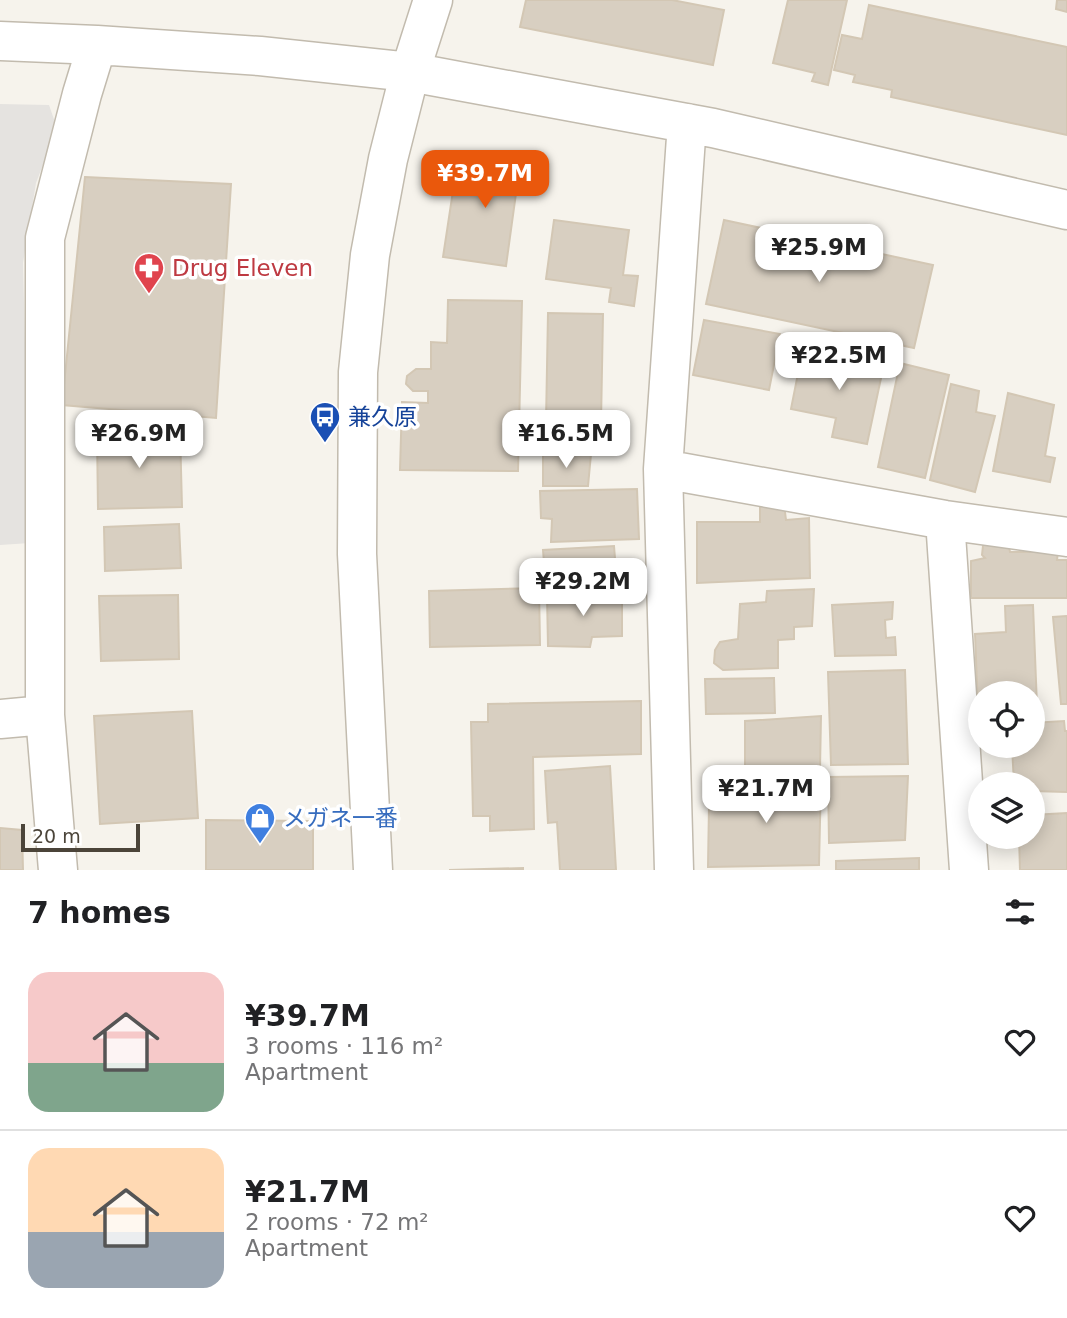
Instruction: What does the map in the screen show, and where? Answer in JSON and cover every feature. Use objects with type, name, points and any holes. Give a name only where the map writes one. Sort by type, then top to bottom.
[{"type":"street","points":[[373,870],[357,554],[358,372],[370,255],[388,159],[432,0]]},
{"type":"street","points":[[0,41],[260,56],[410,72],[687,123],[1067,210]]},
{"type":"street","points":[[58,870],[45,715],[45,238],[97,45]]},
{"type":"street","points":[[674,870],[663,469],[687,123]]},
{"type":"street","points":[[663,469],[945,520],[1067,537]]},
{"type":"street","points":[[945,520],[969,870]]},
{"type":"street","points":[[0,719],[45,715]]},
{"type":"shaded area","points":[[0,104],[49,105],[57,128],[36,183],[23,263],[30,543],[0,545]]},
{"type":"building","points":[[526,0],[672,0],[724,10],[713,65],[520,27]]},
{"type":"building","points":[[788,0],[847,0],[828,85],[812,81],[815,73],[773,63]]},
{"type":"building","points":[[1057,0],[1067,0],[1067,12],[1056,9]]},
{"type":"building","points":[[869,5],[1067,47],[1067,135],[891,97],[892,90],[853,82],[855,75],[834,70],[842,35],[862,39]]},
{"type":"building","points":[[458,158],[543,170],[541,189],[517,186],[506,266],[443,257]]},
{"type":"building","name":"Drug Eleven","points":[[85,177],[231,184],[216,418],[62,405]]},
{"type":"building","points":[[554,220],[629,230],[623,275],[638,276],[634,306],[609,302],[611,288],[546,279]]},
{"type":"building","points":[[724,220],[933,265],[914,348],[706,304]]},
{"type":"building","points":[[448,300],[522,301],[518,471],[400,470],[402,402],[428,403],[428,391],[413,391],[406,384],[407,376],[416,369],[431,369],[431,342],[447,343]]},
{"type":"building","points":[[548,313],[603,314],[601,423],[546,422]]},
{"type":"building","points":[[704,320],[780,334],[769,390],[693,375]]},
{"type":"building","points":[[803,348],[884,364],[867,444],[832,437],[836,418],[791,409]]},
{"type":"building","points":[[900,363],[949,375],[925,478],[878,467]]},
{"type":"building","points":[[951,384],[979,391],[976,412],[995,416],[975,492],[930,480]]},
{"type":"building","points":[[1008,393],[1054,405],[1045,456],[1055,458],[1050,482],[993,471]]},
{"type":"building","points":[[180,431],[182,507],[98,509],[97,433]]},
{"type":"building","points":[[543,454],[591,454],[588,486],[543,486]]},
{"type":"building","points":[[637,489],[639,539],[551,542],[552,519],[541,518],[540,491]]},
{"type":"building","points":[[784,504],[786,520],[809,518],[810,578],[697,583],[697,522],[760,522],[760,505]]},
{"type":"building","points":[[179,524],[181,568],[105,571],[104,527]]},
{"type":"building","points":[[986,542],[1008,542],[1010,552],[1058,552],[1057,560],[1067,560],[1067,598],[971,598],[971,561],[985,558],[982,555]]},
{"type":"building","points":[[614,546],[616,571],[611,572],[610,588],[546,588],[543,550]]},
{"type":"building","points":[[539,588],[540,645],[430,647],[429,591]]},
{"type":"building","points":[[814,589],[812,626],[794,627],[794,639],[778,640],[778,668],[723,670],[714,663],[715,650],[720,642],[738,639],[740,604],[766,602],[767,591]]},
{"type":"building","points":[[622,592],[622,636],[592,637],[590,647],[548,646],[547,595]]},
{"type":"building","points":[[178,595],[179,659],[101,661],[99,596]]},
{"type":"building","points":[[893,602],[892,619],[885,620],[886,638],[895,637],[896,655],[835,656],[832,605]]},
{"type":"building","points":[[1033,605],[1036,681],[977,681],[975,634],[1006,632],[1005,606]]},
{"type":"building","points":[[1067,616],[1067,704],[1061,704],[1053,617]]},
{"type":"building","points":[[905,670],[908,764],[831,765],[828,672]]},
{"type":"building","points":[[774,678],[775,713],[706,714],[705,679]]},
{"type":"building","points":[[641,701],[641,754],[533,757],[534,829],[490,831],[490,816],[473,816],[471,722],[488,722],[488,704]]},
{"type":"building","points":[[192,711],[198,818],[100,824],[94,716]]},
{"type":"building","points":[[821,716],[820,769],[745,769],[745,721]]},
{"type":"building","points":[[1064,721],[1067,731],[1067,792],[1045,791],[1045,772],[1013,772],[1013,758],[1045,758],[1045,722]]},
{"type":"building","points":[[610,766],[616,870],[560,870],[557,822],[548,823],[545,771]]},
{"type":"building","points":[[908,776],[905,840],[829,843],[828,777]]},
{"type":"building","points":[[821,779],[819,865],[708,867],[709,805],[717,805],[717,785]]},
{"type":"building","points":[[1067,813],[1067,870],[1020,870],[1019,849],[1045,849],[1045,814]]},
{"type":"building","name":"メガネ一番","points":[[206,820],[313,821],[313,870],[206,870]]},
{"type":"building","points":[[0,828],[22,830],[23,870],[0,870]]},
{"type":"building","points":[[919,858],[919,870],[836,870],[836,861]]},
{"type":"building","points":[[523,868],[523,870],[449,870]]},
{"type":"place","name":"Drug Eleven","points":[[149,295]]},
{"type":"place","name":"兼久原","points":[[325,444]]},
{"type":"place","name":"メガネ一番","points":[[260,845]]}]
